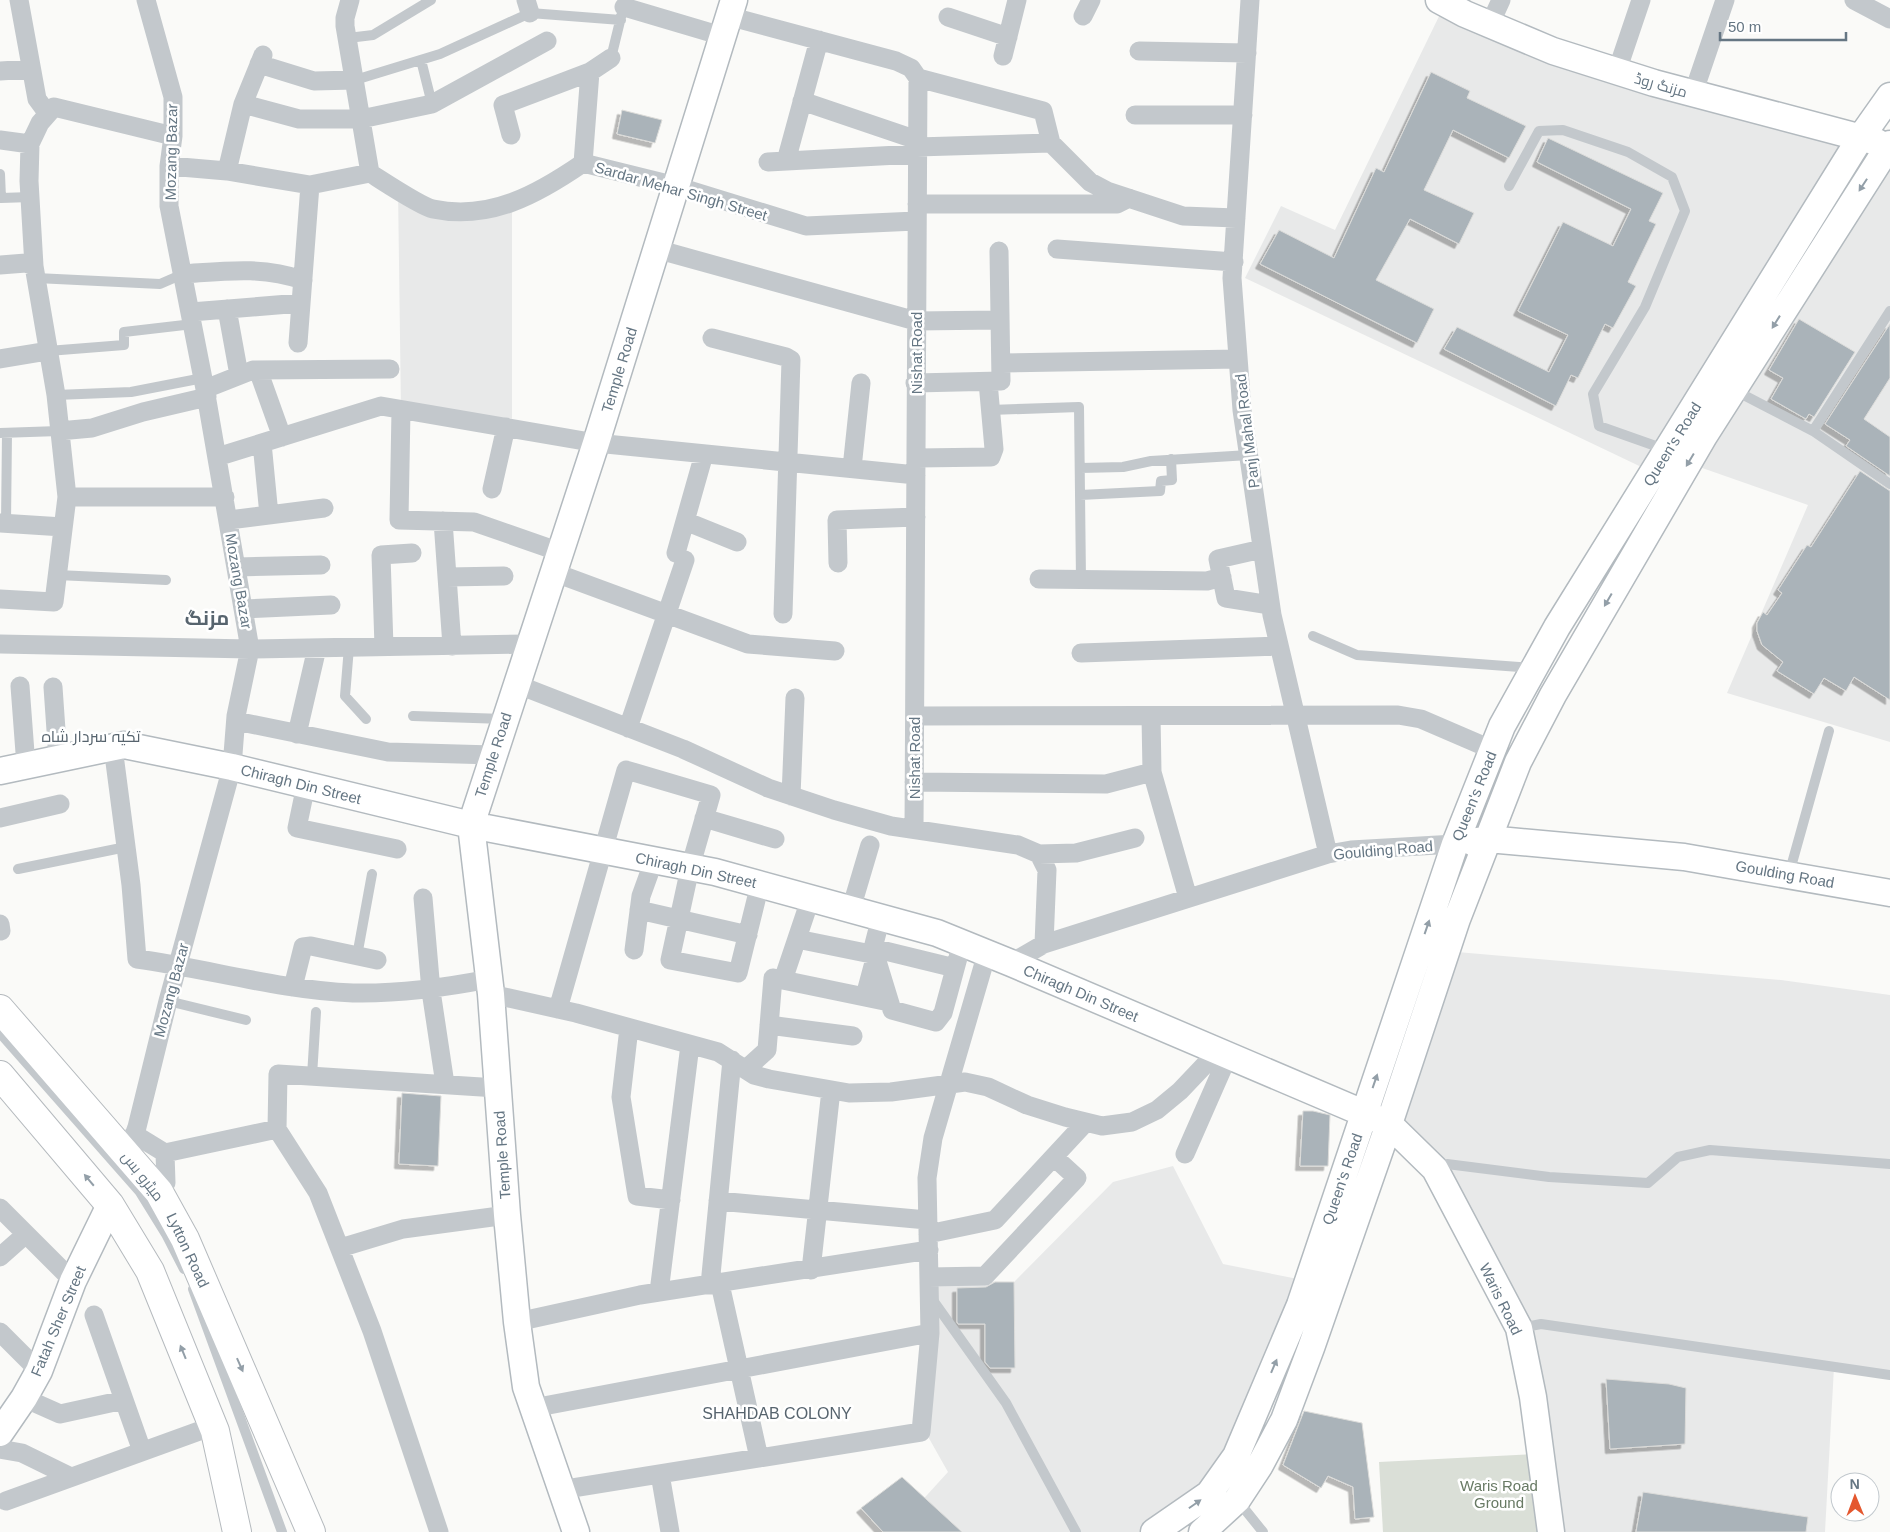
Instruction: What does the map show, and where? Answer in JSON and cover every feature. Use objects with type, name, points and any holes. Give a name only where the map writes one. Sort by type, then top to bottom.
[{"type":"main road","name":"Lytton Road","points":[[0,1009],[131,1144],[185,1239],[311,1532]]},
{"type":"main road","points":[[0,1075],[110,1205],[150,1271],[214,1429],[250,1532]]},
{"type":"main road","points":[[260,1411],[295,1532]]},
{"type":"main road","points":[[214,1429],[238,1532]]},
{"type":"street","points":[[19,0],[37,99],[48,114]]},
{"type":"street","name":"Mozang Bazar","points":[[131,1144],[232,767],[236,722],[250,649],[218,457],[170,206],[169,166],[174,136],[173,97],[146,0]]},
{"type":"street","points":[[169,166],[227,171],[310,185],[370,173],[345,18],[350,0]]},
{"type":"street","points":[[1003,56],[1018,0]]},
{"type":"street","name":"Panj Mahal Road","points":[[1250,0],[1232,278],[1242,410],[1270,605],[1328,854]]},
{"type":"street","name":"مزنگ روڈ","points":[[1440,0],[1553,51],[1617,72],[1692,94],[1890,146]]},
{"type":"street","points":[[1490,24],[1501,0]]},
{"type":"street","points":[[1617,72],[1641,0]]},
{"type":"street","points":[[1692,94],[1724,0]]},
{"type":"street","points":[[1854,0],[1890,19]]},
{"type":"street","points":[[623,9],[728,17],[896,61],[911,68],[918,78],[1044,111],[1051,143],[1090,182],[1129,198],[1183,216],[1236,218]]},
{"type":"street","name":"Temple Road","points":[[576,1532],[526,1387],[517,1322],[507,1215],[490,987],[471,825],[528,644],[596,442],[728,17]]},
{"type":"street","points":[[948,17],[1008,37]]},
{"type":"street","points":[[819,40],[802,101],[777,161],[917,147],[1051,143]]},
{"type":"street","points":[[243,104],[299,118],[361,119],[432,104],[547,41]]},
{"type":"street","points":[[1139,51],[1247,53]]},
{"type":"street","points":[[511,135],[503,105],[590,72],[611,58]]},
{"type":"street","points":[[227,171],[243,104],[261,60],[314,81],[355,80]]},
{"type":"street","points":[[0,71],[31,69]]},
{"type":"street","points":[[583,163],[590,72]]},
{"type":"street","name":"Nishat Road","points":[[914,830],[918,78]]},
{"type":"street","name":"Queen's Road","points":[[1154,1532],[1209,1494],[1236,1456],[1300,1305],[1455,844],[1502,726],[1557,627],[1668,451],[1861,137],[1890,96]]},
{"type":"street","points":[[802,101],[917,147]]},
{"type":"street","points":[[0,599],[54,602],[67,497],[56,395],[35,272],[32,197],[29,181],[30,144],[40,122],[54,107],[174,136]]},
{"type":"street","points":[[1135,115],[1243,115]]},
{"type":"street","points":[[0,140],[30,144]]},
{"type":"street","name":"Queen's Road","points":[[1208,1530],[1237,1500],[1260,1465],[1284,1420],[1312,1348],[1457,919],[1518,762],[1553,695],[1673,488],[1733,389],[1890,146]]},
{"type":"street","name":"Sardar Mehar Singh Street","points":[[370,173],[432,209],[476,213],[512,204],[552,185],[583,163],[676,186],[806,226],[916,213],[1117,204],[1129,198]]},
{"type":"street","points":[[298,343],[310,185]]},
{"type":"street","points":[[656,249],[916,321],[999,320]]},
{"type":"street","points":[[1057,249],[1234,262]]},
{"type":"street","points":[[915,383],[1001,381],[999,251]]},
{"type":"street","points":[[0,265],[26,263],[35,272]]},
{"type":"street","points":[[183,274],[255,269],[282,273],[303,280]]},
{"type":"street","points":[[192,318],[227,309],[301,303]]},
{"type":"street","points":[[227,309],[239,375]]},
{"type":"street","points":[[712,338],[786,357],[791,360],[783,614]]},
{"type":"street","points":[[0,359],[48,351]]},
{"type":"street","points":[[1002,363],[1238,359]]},
{"type":"street","points":[[258,370],[282,437]]},
{"type":"street","points":[[59,432],[92,428],[143,412],[239,375],[258,370],[390,370]]},
{"type":"street","points":[[218,457],[382,406],[596,442],[852,468],[916,467],[991,457],[994,449],[988,382]]},
{"type":"street","points":[[852,468],[861,383]]},
{"type":"street","points":[[401,410],[399,520],[474,522],[666,614],[748,644],[836,651]]},
{"type":"street","points":[[492,489],[506,427]]},
{"type":"street","points":[[262,443],[269,515]]},
{"type":"street","points":[[628,728],[666,614],[680,556],[685,521],[704,454]]},
{"type":"street","points":[[67,497],[225,497]]},
{"type":"street","points":[[229,520],[324,508]]},
{"type":"street","points":[[838,564],[838,520],[916,517]]},
{"type":"street","points":[[443,521],[452,646]]},
{"type":"street","points":[[685,521],[737,542]]},
{"type":"street","points":[[3,523],[63,527]]},
{"type":"street","points":[[1262,549],[1218,559],[1226,598],[1270,605]]},
{"type":"street","points":[[384,647],[381,555],[412,553]]},
{"type":"street","points":[[237,567],[321,565]]},
{"type":"street","points":[[447,577],[504,576]]},
{"type":"street","points":[[1039,579],[1207,581],[1222,578]]},
{"type":"street","points":[[244,608],[332,605]]},
{"type":"street","points":[[0,644],[250,649],[528,644]]},
{"type":"street","points":[[1081,653],[1279,646]]},
{"type":"street","points":[[297,734],[317,648]]},
{"type":"street","points":[[516,684],[791,796],[891,826],[1018,845],[1039,854],[1076,853],[1135,838]]},
{"type":"street","points":[[20,686],[26,766]]},
{"type":"street","points":[[53,687],[58,759]]},
{"type":"street","points":[[791,796],[795,698]]},
{"type":"street","points":[[914,716],[1398,715],[1421,719],[1492,750]]},
{"type":"street","points":[[1151,716],[1152,772],[1188,898]]},
{"type":"street","points":[[236,722],[388,752],[493,755]]},
{"type":"street","name":"Chiragh Din Street","points":[[0,771],[124,745],[232,767],[471,825],[654,860],[760,884],[881,917],[962,943],[1389,1124]]},
{"type":"street","points":[[114,747],[137,960],[178,965],[293,987],[353,993],[490,987],[558,1009],[718,1052],[754,1075],[769,1080],[849,1093],[891,1092],[949,1082],[965,1082],[988,1087],[1028,1105],[1102,1126],[1132,1122],[1157,1110],[1223,1054]]},
{"type":"street","points":[[558,1009],[626,770],[711,795],[690,868],[670,960],[738,973],[760,884]]},
{"type":"street","points":[[914,782],[1106,784],[1152,772]]},
{"type":"street","points":[[306,785],[297,828],[397,849]]},
{"type":"street","points":[[0,818],[60,804]]},
{"type":"street","points":[[704,818],[775,839]]},
{"type":"street","name":"Goulding Road","points":[[1011,963],[1044,944],[1328,854],[1351,850],[1455,844],[1488,839],[1684,857],[1890,893]]},
{"type":"street","points":[[851,909],[870,845]]},
{"type":"street","points":[[1039,854],[1047,870],[1044,944]]},
{"type":"street","points":[[634,950],[640,896],[654,860]]},
{"type":"street","points":[[783,980],[811,897]]},
{"type":"street","points":[[423,898],[431,991],[445,1084]]},
{"type":"street","points":[[639,910],[748,934]]},
{"type":"street","points":[[865,996],[881,917]]},
{"type":"street","points":[[797,939],[955,968]]},
{"type":"street","points":[[874,952],[892,1010],[936,1022],[943,1013],[962,943]]},
{"type":"street","points":[[293,987],[303,947],[311,946],[376,960]]},
{"type":"street","points":[[560,1490],[921,1432],[930,1333],[927,1178],[933,1138],[987,953]]},
{"type":"street","points":[[739,1065],[767,1050],[773,978],[889,1002]]},
{"type":"street","points":[[769,1025],[853,1036]]},
{"type":"street","points":[[629,1028],[621,1097],[637,1196],[671,1200]]},
{"type":"street","points":[[659,1292],[690,1045]]},
{"type":"street","points":[[1185,1154],[1223,1054]]},
{"type":"street","points":[[739,1065],[718,1201],[715,1285],[739,1370],[759,1458]]},
{"type":"street","points":[[439,1532],[372,1331],[318,1193],[277,1129],[278,1074],[497,1088]]},
{"type":"street","points":[[811,1270],[831,1090]]},
{"type":"street","points":[[517,1322],[659,1292],[811,1270],[928,1235],[995,1220],[1086,1122]]},
{"type":"street","name":"Waris Road","points":[[1389,1124],[1435,1170],[1519,1328],[1533,1397],[1551,1532]]},
{"type":"street","points":[[131,1144],[165,1153],[277,1129]]},
{"type":"street","points":[[159,1192],[166,1183],[165,1153]]},
{"type":"street","points":[[929,1277],[985,1276],[1077,1178],[1054,1157]]},
{"type":"street","points":[[718,1201],[817,1210],[928,1235]]},
{"type":"street","name":"Fatah Sher Street","points":[[0,1433],[24,1398],[38,1371],[73,1280],[110,1205]]},
{"type":"street","points":[[0,1208],[73,1280]]},
{"type":"street","points":[[340,1248],[403,1229],[507,1215]]},
{"type":"street","points":[[0,1257],[26,1234]]},
{"type":"street","points":[[94,1315],[142,1451]]},
{"type":"street","points":[[0,1332],[38,1371]]},
{"type":"street","points":[[534,1408],[930,1333]]},
{"type":"street","points":[[24,1398],[60,1414],[124,1400]]},
{"type":"street","points":[[6,1501],[142,1451],[214,1429]]},
{"type":"street","points":[[0,1449],[22,1453],[71,1477]]},
{"type":"street","points":[[660,1474],[670,1532]]},
{"type":"lane","points":[[348,38],[373,35],[431,0]]},
{"type":"lane","points":[[355,80],[440,54],[528,7],[623,9],[611,58]]},
{"type":"lane","points":[[421,60],[432,104]]},
{"type":"lane","points":[[1509,186],[1539,131],[1563,130],[1628,152],[1672,177],[1685,210],[1645,307],[1593,394],[1599,426],[1668,451]]},
{"type":"lane","points":[[0,174],[0,198],[32,197]]},
{"type":"lane","points":[[35,272],[160,284],[183,274]]},
{"type":"lane","points":[[1814,431],[1890,311]]},
{"type":"lane","points":[[48,351],[124,345],[124,332],[192,318]]},
{"type":"lane","points":[[56,395],[205,388]]},
{"type":"lane","points":[[1733,389],[1814,431],[1890,484]]},
{"type":"lane","points":[[990,410],[1079,407],[1081,580]]},
{"type":"lane","points":[[3,523],[4,433],[59,432]]},
{"type":"lane","points":[[1080,468],[1123,467],[1171,459],[1249,455]]},
{"type":"lane","points":[[1080,495],[1160,492],[1161,480],[1172,480],[1171,459]]},
{"type":"lane","points":[[57,575],[166,580]]},
{"type":"lane","points":[[1313,636],[1357,655],[1534,668]]},
{"type":"lane","points":[[349,647],[345,696],[366,719]]},
{"type":"lane","points":[[413,716],[505,719]]},
{"type":"lane","points":[[1789,874],[1829,731]]},
{"type":"lane","points":[[18,869],[126,847]]},
{"type":"lane","points":[[357,956],[372,874]]},
{"type":"lane","points":[[168,1001],[246,1020]]},
{"type":"lane","points":[[312,1076],[316,1012]]},
{"type":"lane","name":"میٹرو بس","points":[[0,1033],[140,1192],[166,1234],[190,1282],[282,1532]]},
{"type":"lane","points":[[1435,1170],[1447,1164],[1549,1177],[1648,1183],[1678,1156],[1710,1150],[1890,1164]]},
{"type":"lane","points":[[930,1296],[1006,1402],[1076,1532]]},
{"type":"lane","points":[[1519,1328],[1541,1324],[1890,1375]]},
{"type":"lane","points":[[1237,1500],[1263,1532]]},
{"type":"shaded area","points":[[1445,4],[1861,137],[1654,473],[1245,278],[1281,206],[1335,230]]},
{"type":"shaded area","points":[[1890,144],[1890,742],[1727,693],[1808,505],[1688,463]]},
{"type":"shaded area","points":[[398,189],[432,209],[512,204],[512,428],[401,410]]},
{"type":"shaded area","points":[[1446,951],[1781,980],[1890,995],[1890,1375],[1834,1367],[1825,1532],[1541,1532],[1522,1322],[1389,1124]]},
{"type":"shaded area","points":[[1173,1166],[1223,1264],[1308,1281],[1236,1456],[1163,1520],[1139,1532],[947,1532],[917,1506],[948,1472],[926,1433],[930,1280],[1014,1282],[1113,1182]]},
{"type":"green space","name":"Waris Road Ground","points":[[1534,1454],[1541,1532],[1383,1532],[1379,1462]]},
{"type":"building","points":[[1431,72],[1470,91],[1467,98],[1526,126],[1509,158],[1453,130],[1424,190],[1474,213],[1459,244],[1410,219],[1376,280],[1434,309],[1417,343],[1260,264],[1279,230],[1334,258],[1376,168],[1384,172]]},
{"type":"building","points":[[622,110],[662,120],[655,143],[617,134]]},
{"type":"building","points":[[1548,138],[1663,193],[1649,221],[1656,224],[1628,282],[1636,286],[1613,328],[1605,324],[1578,378],[1571,375],[1556,406],[1444,349],[1457,327],[1549,372],[1568,335],[1518,311],[1563,222],[1613,246],[1631,209],[1537,162]]},
{"type":"building","points":[[1799,319],[1855,352],[1814,417],[1809,414],[1806,419],[1771,399],[1783,378],[1769,370]]},
{"type":"building","points":[[1890,324],[1890,378],[1864,419],[1890,437],[1890,476],[1846,446],[1850,440],[1825,424]]},
{"type":"building","points":[[1860,471],[1890,491],[1890,700],[1854,677],[1846,691],[1824,678],[1814,694],[1777,671],[1783,662],[1762,645],[1757,631],[1757,623],[1763,612],[1767,615],[1782,593],[1778,590],[1807,545],[1811,547]]},
{"type":"building","points":[[402,1093],[441,1096],[438,1166],[399,1164]]},
{"type":"building","points":[[1303,1111],[1330,1115],[1328,1166],[1300,1166]]},
{"type":"building","points":[[995,1282],[1014,1282],[1015,1368],[990,1368],[985,1362],[985,1324],[958,1324],[957,1322],[957,1288],[986,1287]]},
{"type":"building","points":[[1606,1379],[1669,1384],[1686,1388],[1685,1444],[1610,1449]]},
{"type":"building","points":[[1304,1411],[1362,1423],[1374,1517],[1355,1519],[1353,1487],[1328,1476],[1321,1488],[1283,1465]]},
{"type":"building","points":[[902,1477],[962,1532],[883,1532],[861,1508]]},
{"type":"building","points":[[1643,1492],[1808,1517],[1806,1532],[1636,1532]]},
{"type":"district","name":"مزنگ","points":[[207,618]]},
{"type":"district","name":"تکیہ سردار شاہ","points":[[91,736]]},
{"type":"district","name":"SHAHDAB COLONY","points":[[777,1413]]}]
